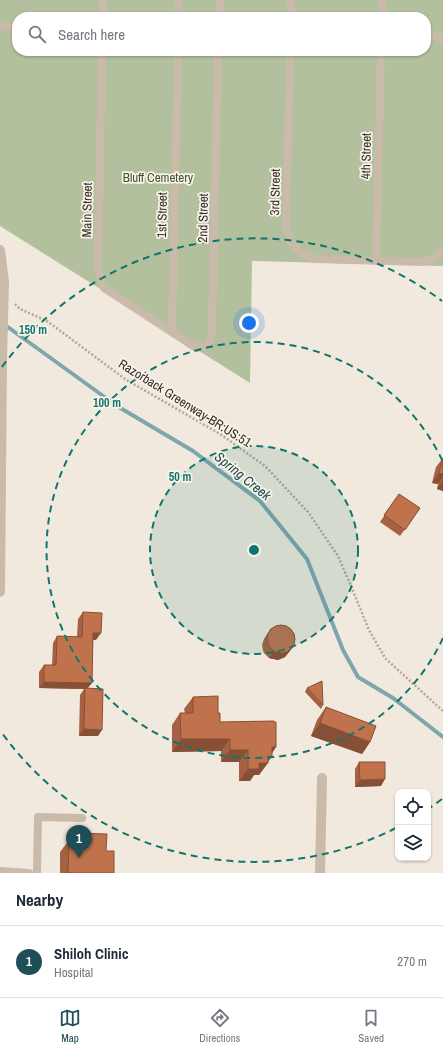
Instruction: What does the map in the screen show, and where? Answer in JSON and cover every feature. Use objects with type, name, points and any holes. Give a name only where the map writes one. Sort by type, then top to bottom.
[{"type":"street","points":[[0,250],[4,282],[0,592]]},
{"type":"street","points":[[320,873],[322,778]]},
{"type":"lane","points":[[103,0],[103,12]]},
{"type":"lane","points":[[178,12],[179,0]]},
{"type":"lane","points":[[219,12],[220,0]]},
{"type":"lane","points":[[291,0],[291,12]]},
{"type":"lane","points":[[382,0],[382,12]]},
{"type":"lane","points":[[0,27],[12,28]]},
{"type":"lane","points":[[431,36],[443,39]]},
{"type":"lane","name":"Main Street","points":[[102,56],[98,270],[104,288],[172,332]]},
{"type":"lane","name":"1st Street","points":[[172,332],[178,56]]},
{"type":"lane","name":"2nd Street","points":[[172,332],[196,348],[208,344],[212,332],[218,56]]},
{"type":"lane","name":"3rd Street","points":[[290,56],[286,227],[291,243],[302,253],[315,259],[424,262],[436,257],[443,250]]},
{"type":"lane","name":"4th Street","points":[[376,261],[381,56]]},
{"type":"lane","points":[[37,873],[38,817],[82,818]]},
{"type":"lane","points":[[0,871],[29,873]]},
{"type":"path","name":"Razorback Greenway-BR:US:51","points":[[10,301],[20,309],[47,321],[125,379],[220,434],[265,466],[308,512],[338,556],[369,630],[385,658],[443,711]]},
{"type":"green space","name":"Bluff Cemetery","points":[[0,0],[443,0],[443,266],[252,261],[250,383],[0,226]]},
{"type":"building","points":[[443,458],[443,474],[439,473]]},
{"type":"building","points":[[399,494],[420,508],[405,530],[384,515]]},
{"type":"building","points":[[83,612],[102,613],[101,633],[93,633],[92,683],[44,682],[44,665],[56,665],[57,636],[82,637]]},
{"type":"building","points":[[281,625],[291,629],[295,639],[291,649],[281,653],[271,649],[267,639],[271,629]]},
{"type":"building","points":[[322,681],[323,705],[307,688]]},
{"type":"building","points":[[85,688],[103,689],[102,730],[84,729]]},
{"type":"building","points":[[218,696],[218,713],[220,713],[220,722],[276,722],[276,747],[272,747],[272,756],[268,757],[268,763],[259,763],[259,769],[248,769],[248,750],[230,750],[230,739],[181,739],[180,713],[193,713],[193,697]]},
{"type":"building","points":[[326,707],[376,726],[370,742],[320,723]]},
{"type":"building","points":[[359,762],[385,762],[385,779],[360,780]]},
{"type":"building","points":[[75,833],[107,834],[106,851],[114,851],[114,873],[68,873],[69,840],[75,840]]},
{"type":"waterway","name":"Spring Creek","points":[[5,325],[117,406],[193,451],[260,501],[307,559],[343,650],[358,677],[393,698],[443,737]]},
{"type":"place","name":"Shiloh Clinic","points":[[79,858]]}]
